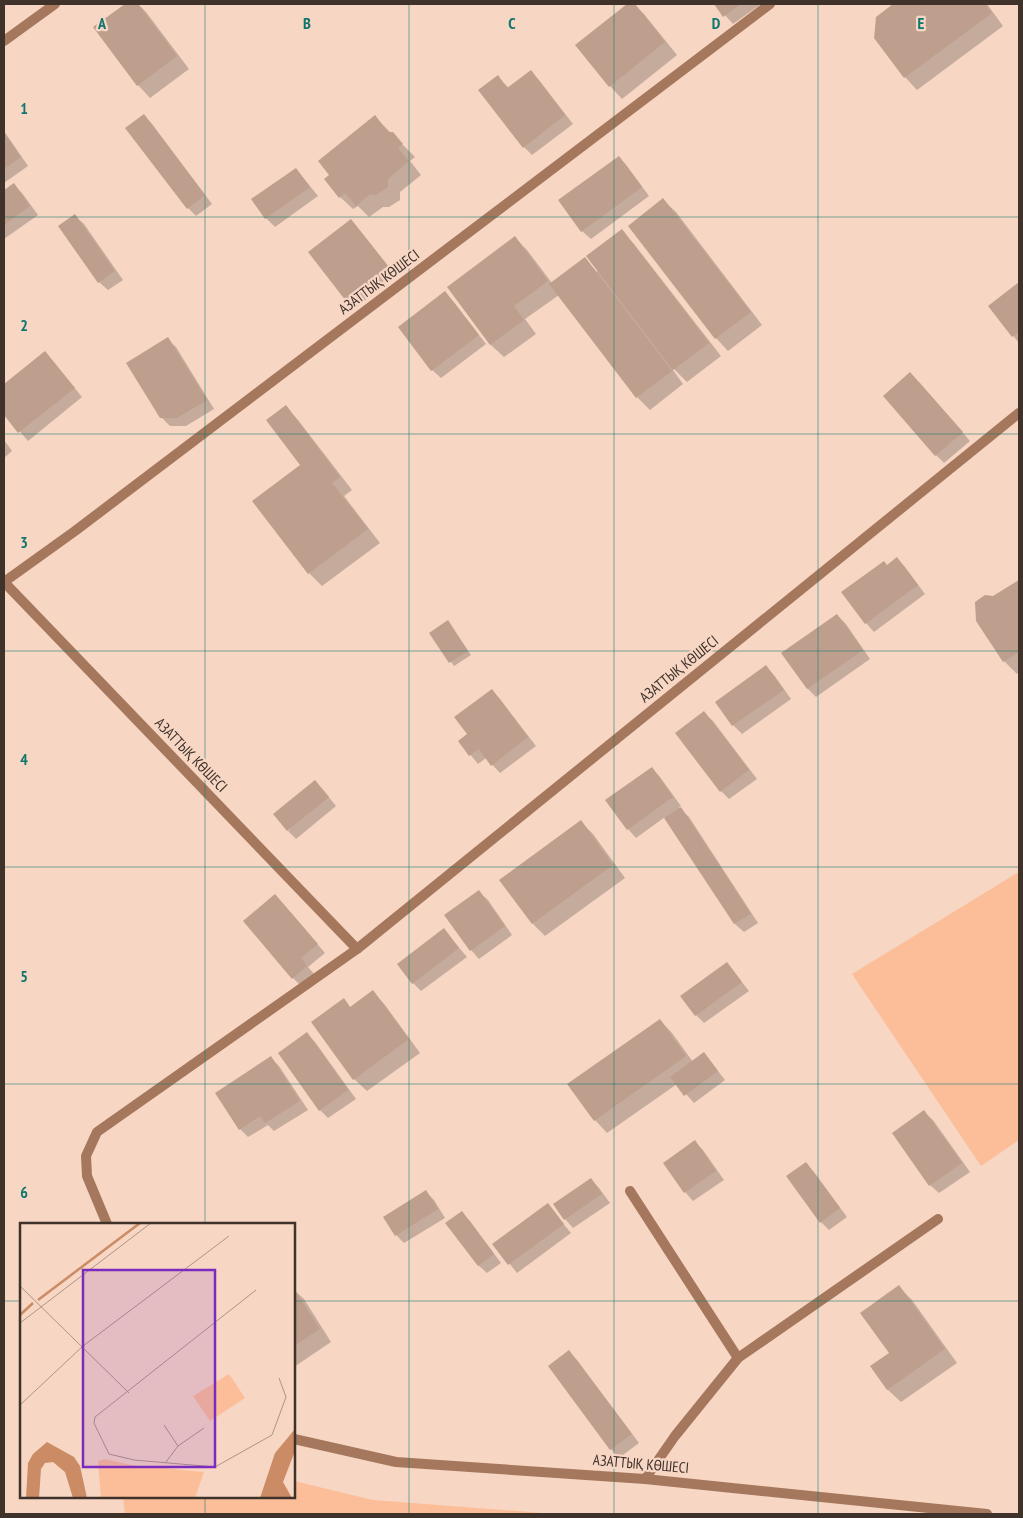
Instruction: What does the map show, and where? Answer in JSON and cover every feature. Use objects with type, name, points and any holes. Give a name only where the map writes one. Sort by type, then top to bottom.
[{"type":"street","points":[[4,41],[55,4]]},
{"type":"street","name":"АЗАТТЫҚ КӨШЕСІ","points":[[357,949],[4,582],[75,531],[770,4]]},
{"type":"street","name":"АЗАТТЫҚ КӨШЕСІ","points":[[107,1223],[87,1176],[86,1156],[98,1132],[357,949],[1019,413]]},
{"type":"street","points":[[630,1191],[738,1358]]},
{"type":"street","points":[[645,1479],[675,1436],[738,1358],[938,1219]]},
{"type":"street","name":"АЗАТТЫҚ КӨШЕСІ","points":[[295,1439],[396,1462],[645,1479],[988,1514]]},
{"type":"shaded area","points":[[1019,872],[1019,1140],[981,1166],[852,974]]},
{"type":"shaded area","points":[[295,1481],[373,1500],[556,1514],[125,1514],[123,1498],[295,1498]]},
{"type":"building","points":[[125,4],[138,4],[177,56],[137,86],[93,27]]},
{"type":"building","points":[[627,4],[635,4],[665,42],[609,87],[575,45]]},
{"type":"building","points":[[714,4],[741,4],[723,17]]},
{"type":"building","points":[[893,4],[985,4],[992,13],[904,78],[874,38],[876,17]]},
{"type":"building","points":[[531,70],[565,115],[523,148],[478,90],[498,75],[507,88]]},
{"type":"building","points":[[144,114],[205,195],[187,209],[125,128]]},
{"type":"building","points":[[375,115],[388,132],[393,132],[403,144],[398,148],[409,161],[388,179],[388,187],[376,195],[370,194],[356,206],[345,193],[339,198],[324,179],[329,175],[318,161]]},
{"type":"building","points":[[4,133],[21,157],[4,169]]},
{"type":"building","points":[[619,156],[642,187],[581,232],[558,200]]},
{"type":"building","points":[[296,168],[310,187],[265,219],[251,199]]},
{"type":"building","points":[[14,183],[30,206],[4,225],[4,190]]},
{"type":"building","points":[[663,198],[751,312],[715,339],[628,226]]},
{"type":"building","points":[[75,214],[115,271],[98,283],[58,226]]},
{"type":"building","points":[[351,219],[389,267],[346,301],[308,252]]},
{"type":"building","points":[[622,229],[709,343],[673,370],[586,256]]},
{"type":"building","points":[[515,236],[548,281],[514,306],[524,320],[490,345],[447,287]]},
{"type":"building","points":[[585,257],[672,371],[636,398],[549,284]]},
{"type":"building","points":[[1019,282],[1019,332],[1012,337],[988,306]]},
{"type":"building","points":[[445,291],[479,335],[431,371],[398,327]]},
{"type":"building","points":[[168,337],[207,400],[177,418],[160,418],[126,363]]},
{"type":"building","points":[[45,351],[75,388],[18,433],[4,415],[4,384]]},
{"type":"building","points":[[910,372],[963,432],[935,456],[883,396]]},
{"type":"building","points":[[286,405],[340,477],[332,483],[368,529],[308,574],[252,501],[300,465],[266,420]]},
{"type":"building","points":[[897,557],[918,585],[865,624],[841,592],[884,561],[887,565]]},
{"type":"building","points":[[1019,580],[1019,652],[1003,662],[976,621],[975,602],[985,595],[993,596]]},
{"type":"building","points":[[837,614],[863,650],[807,689],[781,653]]},
{"type":"building","points":[[448,620],[468,651],[449,663],[429,633]]},
{"type":"building","points":[[766,665],[784,690],[732,726],[715,702]]},
{"type":"building","points":[[492,689],[528,737],[491,766],[479,749],[469,756],[458,741],[467,734],[454,717]]},
{"type":"building","points":[[704,711],[749,770],[720,792],[675,733]]},
{"type":"building","points":[[652,767],[673,797],[627,830],[605,800]]},
{"type":"building","points":[[315,780],[329,797],[287,831],[273,814]]},
{"type":"building","points":[[681,807],[751,914],[734,924],[664,818]]},
{"type":"building","points":[[581,820],[613,865],[532,924],[499,880]]},
{"type":"building","points":[[479,890],[505,926],[470,951],[444,915]]},
{"type":"building","points":[[275,894],[318,944],[301,958],[307,966],[292,979],[243,921]]},
{"type":"building","points":[[444,928],[459,948],[412,984],[397,964]]},
{"type":"building","points":[[727,962],[742,982],[695,1016],[680,996]]},
{"type":"building","points":[[373,990],[409,1039],[353,1080],[311,1022],[344,998],[350,1007]]},
{"type":"building","points":[[660,1019],[686,1056],[594,1121],[567,1084]]},
{"type":"building","points":[[307,1032],[348,1090],[319,1111],[278,1053]]},
{"type":"building","points":[[704,1052],[718,1071],[684,1096],[670,1077]]},
{"type":"building","points":[[271,1056],[300,1101],[265,1123],[260,1116],[239,1130],[215,1093]]},
{"type":"building","points":[[924,1110],[962,1163],[929,1186],[892,1133]]},
{"type":"building","points":[[695,1140],[716,1171],[684,1193],[663,1163]]},
{"type":"building","points":[[806,1162],[840,1208],[820,1223],[786,1176]]},
{"type":"building","points":[[591,1178],[602,1194],[564,1220],[553,1204]]},
{"type":"building","points":[[426,1190],[438,1209],[395,1236],[383,1217]]},
{"type":"building","points":[[548,1203],[564,1224],[508,1265],[492,1244]]},
{"type":"building","points":[[462,1211],[494,1254],[478,1266],[445,1223]]},
{"type":"building","points":[[899,1285],[945,1349],[887,1390],[870,1366],[889,1353],[860,1313]]},
{"type":"building","points":[[295,1291],[320,1329],[295,1345]]},
{"type":"building","points":[[569,1350],[632,1434],[610,1450],[548,1366]]}]
